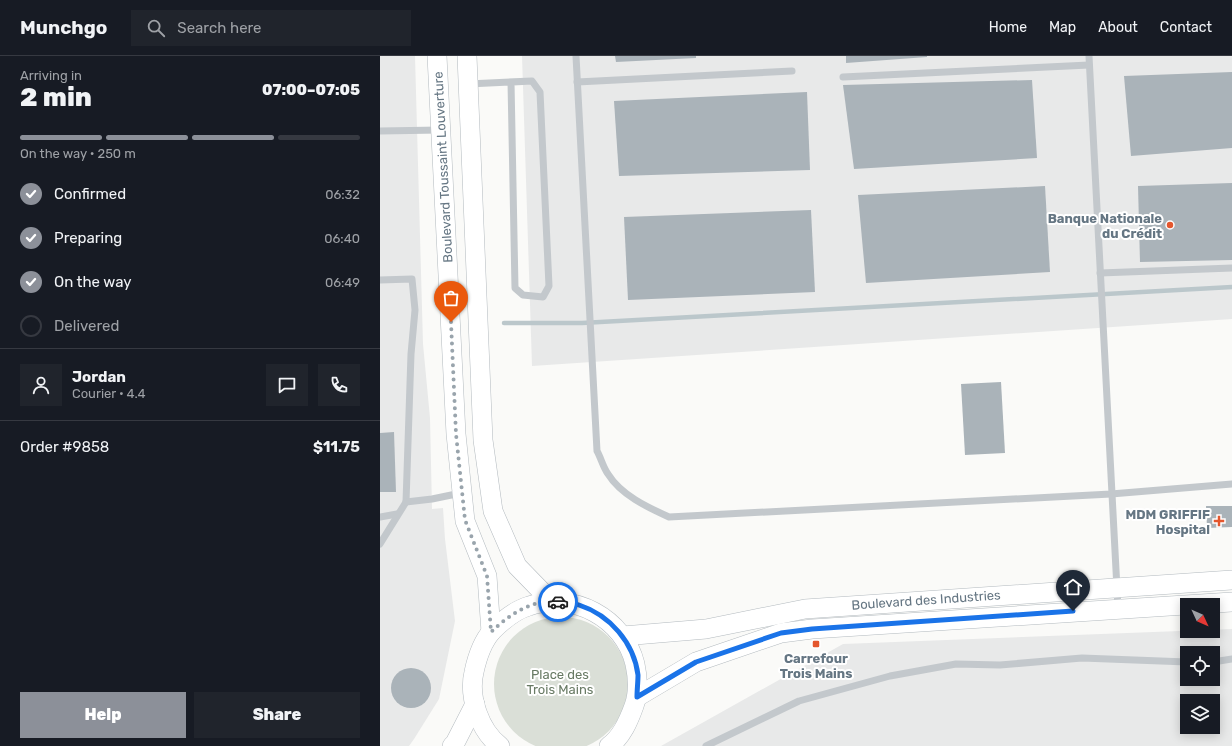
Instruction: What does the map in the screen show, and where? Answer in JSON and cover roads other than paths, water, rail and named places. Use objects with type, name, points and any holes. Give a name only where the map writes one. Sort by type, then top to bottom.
[{"type":"main road","name":"Boulevard Toussaint Louverture","points":[[437,56],[456,426],[462,493],[465,520],[487,576],[491,632]]},
{"type":"main road","points":[[467,56],[484,440],[493,511],[517,566],[552,601]]},
{"type":"main road","name":"Boulevard des Industries","points":[[623,636],[706,629],[805,609],[1232,580]]},
{"type":"main road","points":[[500,746],[483,725],[475,704],[473,679],[478,654],[491,632],[508,616],[529,606],[552,601],[579,604],[604,616],[623,636],[633,655],[638,676],[637,697],[629,722],[609,746]]},
{"type":"main road","name":"Boulevard des Industries","points":[[637,697],[696,662],[781,633],[1118,608],[1232,602]]},
{"type":"main road","points":[[452,746],[475,704]]},
{"type":"lane","points":[[576,56],[597,450],[608,474],[620,488],[643,505],[669,517],[1112,494],[1232,484]]},
{"type":"lane","points":[[1089,56],[1118,608]]},
{"type":"lane","points":[[843,77],[1089,65]]},
{"type":"lane","points":[[577,82],[792,71]]},
{"type":"lane","points":[[468,84],[532,81],[540,92],[549,286],[543,297],[523,295],[516,288],[511,82]]},
{"type":"lane","points":[[380,131],[441,130]]},
{"type":"lane","points":[[1100,273],[1232,268]]},
{"type":"lane","points":[[380,280],[412,279],[415,310],[411,354],[406,502],[397,514],[380,544]]},
{"type":"lane","points":[[406,502],[462,493]]},
{"type":"lane","points":[[380,517],[397,514]]},
{"type":"lane","points":[[706,746],[799,702],[890,676],[956,664],[1000,665],[1082,658],[1180,662]]},
{"type":"lane","points":[[1220,661],[1232,659]]},
{"type":"waterway","points":[[504,323],[582,323],[1232,287]]},
{"type":"place","name":"Banque Nationale du Crédit","points":[[1170,225]]},
{"type":"place","name":"MDM GRIFFIF Hospital","points":[[1219,521]]},
{"type":"place","name":"Carrefour Trois Mains","points":[[816,644]]},
{"type":"park label","name":"Place des Trois Mains","points":[[560,682]]}]
